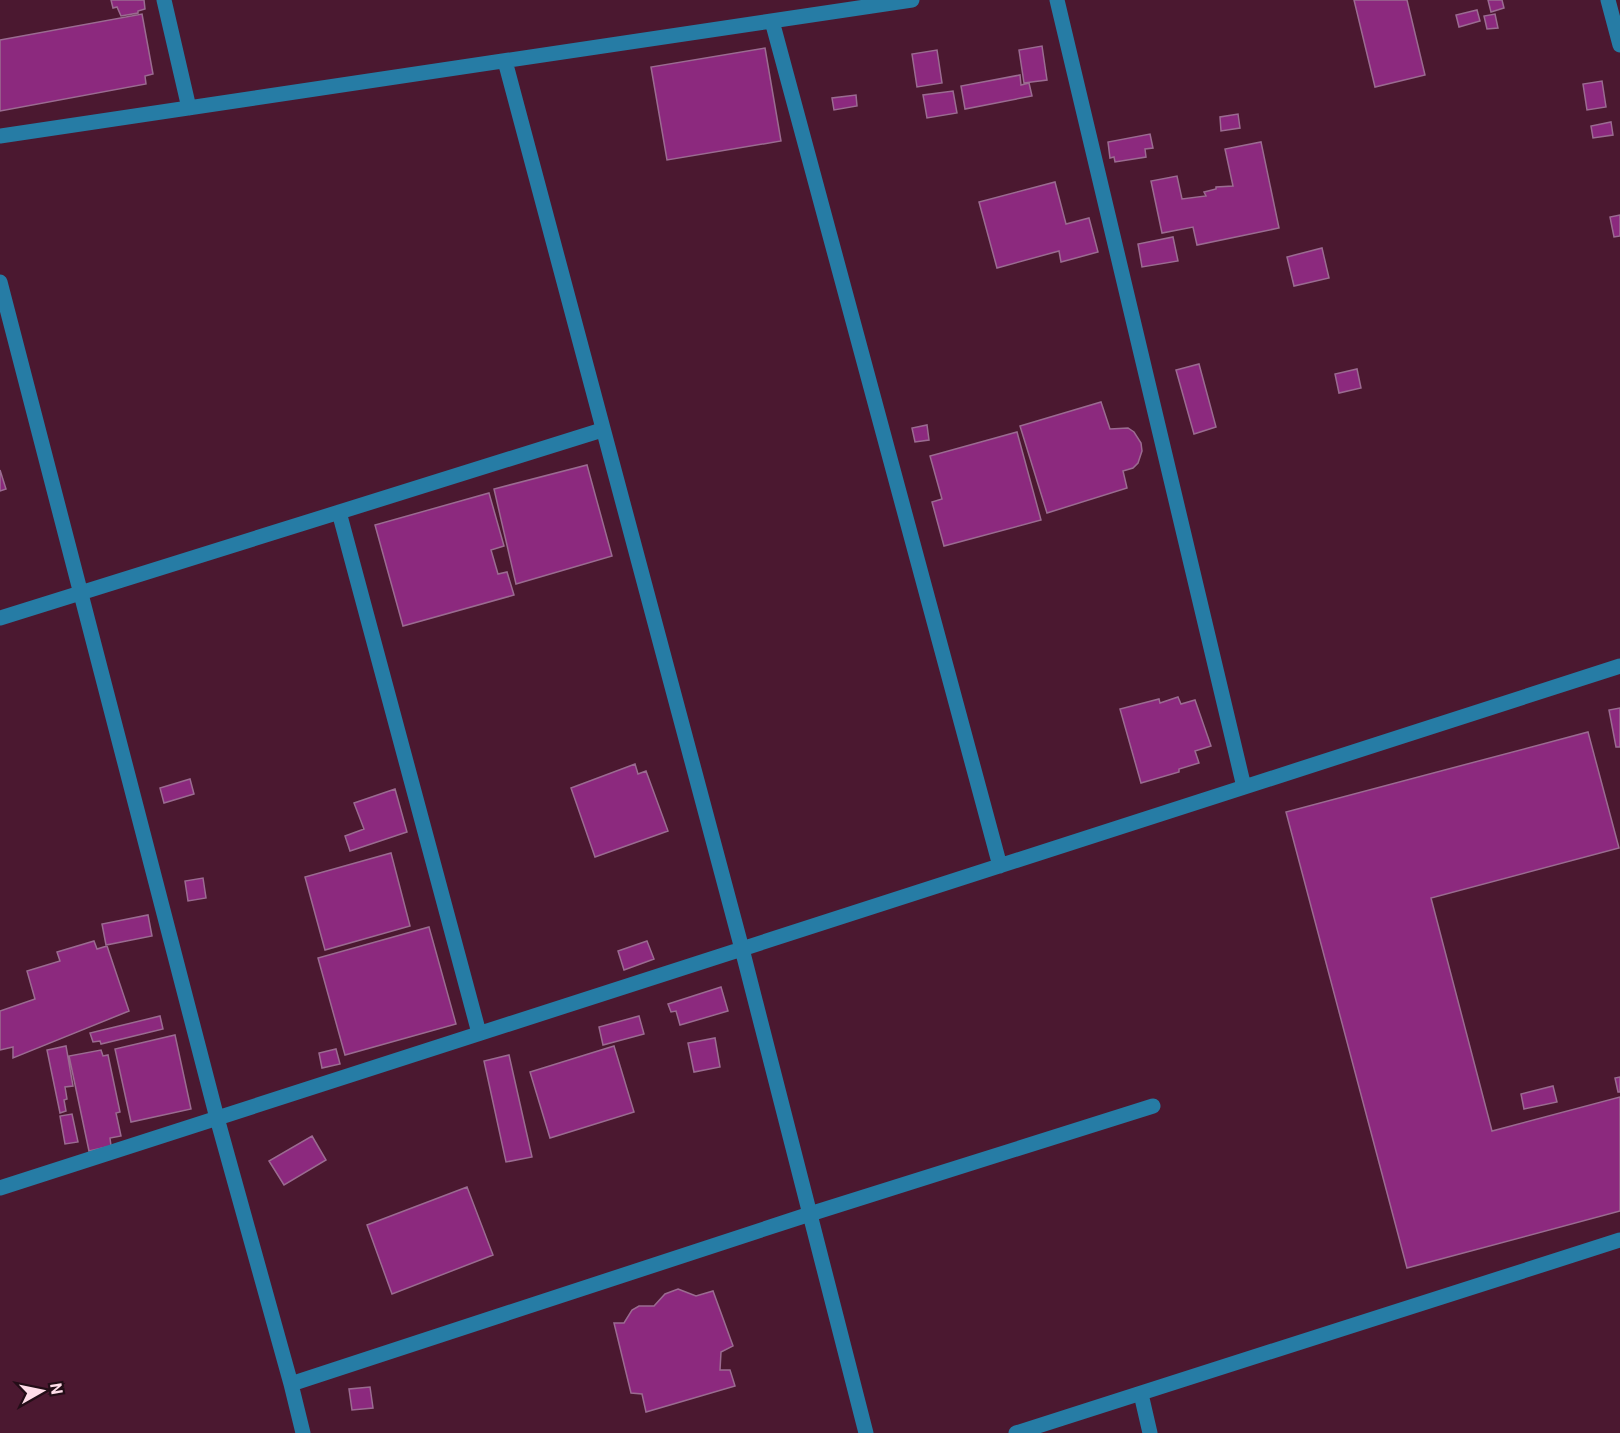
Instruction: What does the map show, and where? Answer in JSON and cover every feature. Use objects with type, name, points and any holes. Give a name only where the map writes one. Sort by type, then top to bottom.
[{"type":"street","points":[[164,0],[189,108]]},
{"type":"street","points":[[0,136],[912,0]]},
{"type":"street","points":[[1057,0],[1244,788]]},
{"type":"street","points":[[1608,0],[1620,45]]},
{"type":"street","points":[[772,21],[1000,866]]},
{"type":"street","points":[[505,61],[742,949],[866,1433]]},
{"type":"street","points":[[0,282],[217,1118],[303,1433]]},
{"type":"street","points":[[0,618],[602,430]]},
{"type":"street","points":[[339,512],[479,1034]]},
{"type":"street","points":[[0,1188],[1620,666]]},
{"type":"street","points":[[291,1384],[810,1214],[1153,1106]]},
{"type":"street","points":[[1016,1433],[1620,1240]]},
{"type":"street","points":[[1141,1394],[1150,1433]]},
{"type":"building","points":[[111,0],[144,0],[145,9],[138,13],[121,16],[117,7],[113,8]]},
{"type":"building","points":[[1354,0],[1407,0],[1425,75],[1375,87]]},
{"type":"building","points":[[1488,0],[1502,0],[1504,8],[1491,12]]},
{"type":"building","points":[[1477,10],[1480,21],[1459,27],[1456,15]]},
{"type":"building","points":[[142,14],[153,74],[145,76],[146,84],[0,111],[0,40]]},
{"type":"building","points":[[1495,14],[1498,28],[1487,29],[1484,16]]},
{"type":"building","points":[[1042,46],[1047,80],[1024,83],[1019,50]]},
{"type":"building","points":[[765,48],[781,141],[667,160],[651,67]]},
{"type":"building","points":[[937,50],[942,83],[917,87],[912,54]]},
{"type":"building","points":[[1020,75],[1021,85],[1029,83],[1032,96],[965,109],[961,86]]},
{"type":"building","points":[[1602,81],[1606,107],[1587,110],[1583,84]]},
{"type":"building","points":[[953,91],[957,113],[927,118],[923,95]]},
{"type":"building","points":[[856,95],[857,106],[834,110],[832,98]]},
{"type":"building","points":[[1238,114],[1240,128],[1221,131],[1220,117]]},
{"type":"building","points":[[1611,122],[1613,135],[1593,138],[1591,126]]},
{"type":"building","points":[[1150,134],[1153,148],[1145,149],[1146,157],[1115,162],[1114,157],[1110,158],[1108,142]]},
{"type":"building","points":[[1261,142],[1279,228],[1197,245],[1193,227],[1162,233],[1151,181],[1177,176],[1182,199],[1206,196],[1204,192],[1216,189],[1216,187],[1233,186],[1225,149]]},
{"type":"building","points":[[1055,182],[1066,224],[1089,218],[1098,252],[1061,262],[1059,251],[997,268],[979,202]]},
{"type":"building","points":[[1620,215],[1620,236],[1614,237],[1610,217]]},
{"type":"building","points":[[1173,237],[1178,261],[1142,267],[1138,244]]},
{"type":"building","points":[[1322,248],[1329,278],[1294,286],[1287,257]]},
{"type":"building","points":[[1199,364],[1216,427],[1194,434],[1176,370]]},
{"type":"building","points":[[1357,369],[1361,388],[1339,393],[1335,374]]},
{"type":"building","points":[[1101,402],[1110,429],[1128,428],[1134,432],[1141,443],[1142,451],[1138,463],[1133,468],[1123,471],[1127,488],[1047,513],[1020,426]]},
{"type":"building","points":[[927,425],[929,440],[915,442],[912,428]]},
{"type":"building","points":[[1017,432],[1041,520],[944,546],[932,502],[942,499],[930,456]]},
{"type":"building","points":[[587,465],[612,556],[516,584],[494,489]]},
{"type":"building","points":[[0,470],[6,489],[0,491]]},
{"type":"building","points":[[489,493],[504,546],[491,550],[498,574],[507,572],[514,595],[403,626],[375,525]]},
{"type":"building","points":[[1178,697],[1181,704],[1195,700],[1211,746],[1195,751],[1199,763],[1179,769],[1179,772],[1141,783],[1120,709],[1159,699],[1160,703]]},
{"type":"building","points":[[1620,708],[1620,747],[1616,747],[1609,710]]},
{"type":"building","points":[[1588,732],[1619,848],[1431,898],[1492,1131],[1620,1097],[1620,1211],[1407,1268],[1286,812]]},
{"type":"building","points":[[635,764],[638,774],[646,771],[668,831],[595,857],[571,788]]},
{"type":"building","points":[[190,779],[194,794],[164,803],[160,788]]},
{"type":"building","points":[[395,789],[407,832],[350,851],[345,836],[364,829],[354,803]]},
{"type":"building","points":[[391,853],[410,926],[325,950],[305,877]]},
{"type":"building","points":[[203,878],[206,898],[188,901],[185,881]]},
{"type":"building","points":[[148,915],[152,936],[106,945],[102,924]]},
{"type":"building","points":[[429,927],[456,1024],[345,1055],[318,958]]},
{"type":"building","points":[[94,941],[97,949],[107,946],[129,1011],[13,1058],[13,1047],[0,1050],[0,1011],[35,999],[27,971],[60,961],[57,952]]},
{"type":"building","points":[[647,941],[654,959],[624,970],[618,951]]},
{"type":"building","points":[[721,987],[728,1011],[680,1025],[676,1011],[671,1012],[668,1004]]},
{"type":"building","points":[[160,1016],[163,1029],[101,1044],[100,1041],[93,1042],[90,1033]]},
{"type":"building","points":[[639,1016],[644,1034],[603,1045],[599,1027]]},
{"type":"building","points":[[175,1035],[191,1109],[131,1122],[115,1049]]},
{"type":"building","points":[[715,1038],[720,1067],[694,1072],[688,1043]]},
{"type":"building","points":[[66,1046],[73,1086],[65,1087],[66,1111],[60,1113],[47,1050]]},
{"type":"building","points":[[614,1046],[634,1112],[550,1138],[530,1072]]},
{"type":"building","points":[[336,1049],[340,1064],[322,1068],[319,1053]]},
{"type":"building","points":[[101,1050],[103,1056],[108,1055],[120,1112],[116,1113],[121,1136],[110,1138],[111,1146],[89,1151],[69,1056]]},
{"type":"building","points":[[509,1055],[532,1157],[506,1162],[484,1061]]},
{"type":"building","points":[[1620,1077],[1620,1092],[1618,1092],[1615,1078]]},
{"type":"building","points":[[1553,1086],[1557,1102],[1524,1109],[1521,1094]]},
{"type":"building","points":[[72,1114],[78,1142],[65,1144],[60,1116]]},
{"type":"building","points":[[312,1136],[326,1160],[284,1185],[269,1161]]},
{"type":"building","points":[[467,1187],[493,1255],[392,1294],[367,1225]]},
{"type":"building","points":[[678,1289],[696,1296],[713,1291],[733,1346],[721,1352],[720,1370],[730,1370],[735,1386],[646,1412],[642,1394],[631,1393],[614,1323],[624,1323],[632,1310],[639,1306],[654,1306],[665,1294]]},
{"type":"building","points":[[370,1387],[373,1408],[352,1410],[349,1389]]}]
